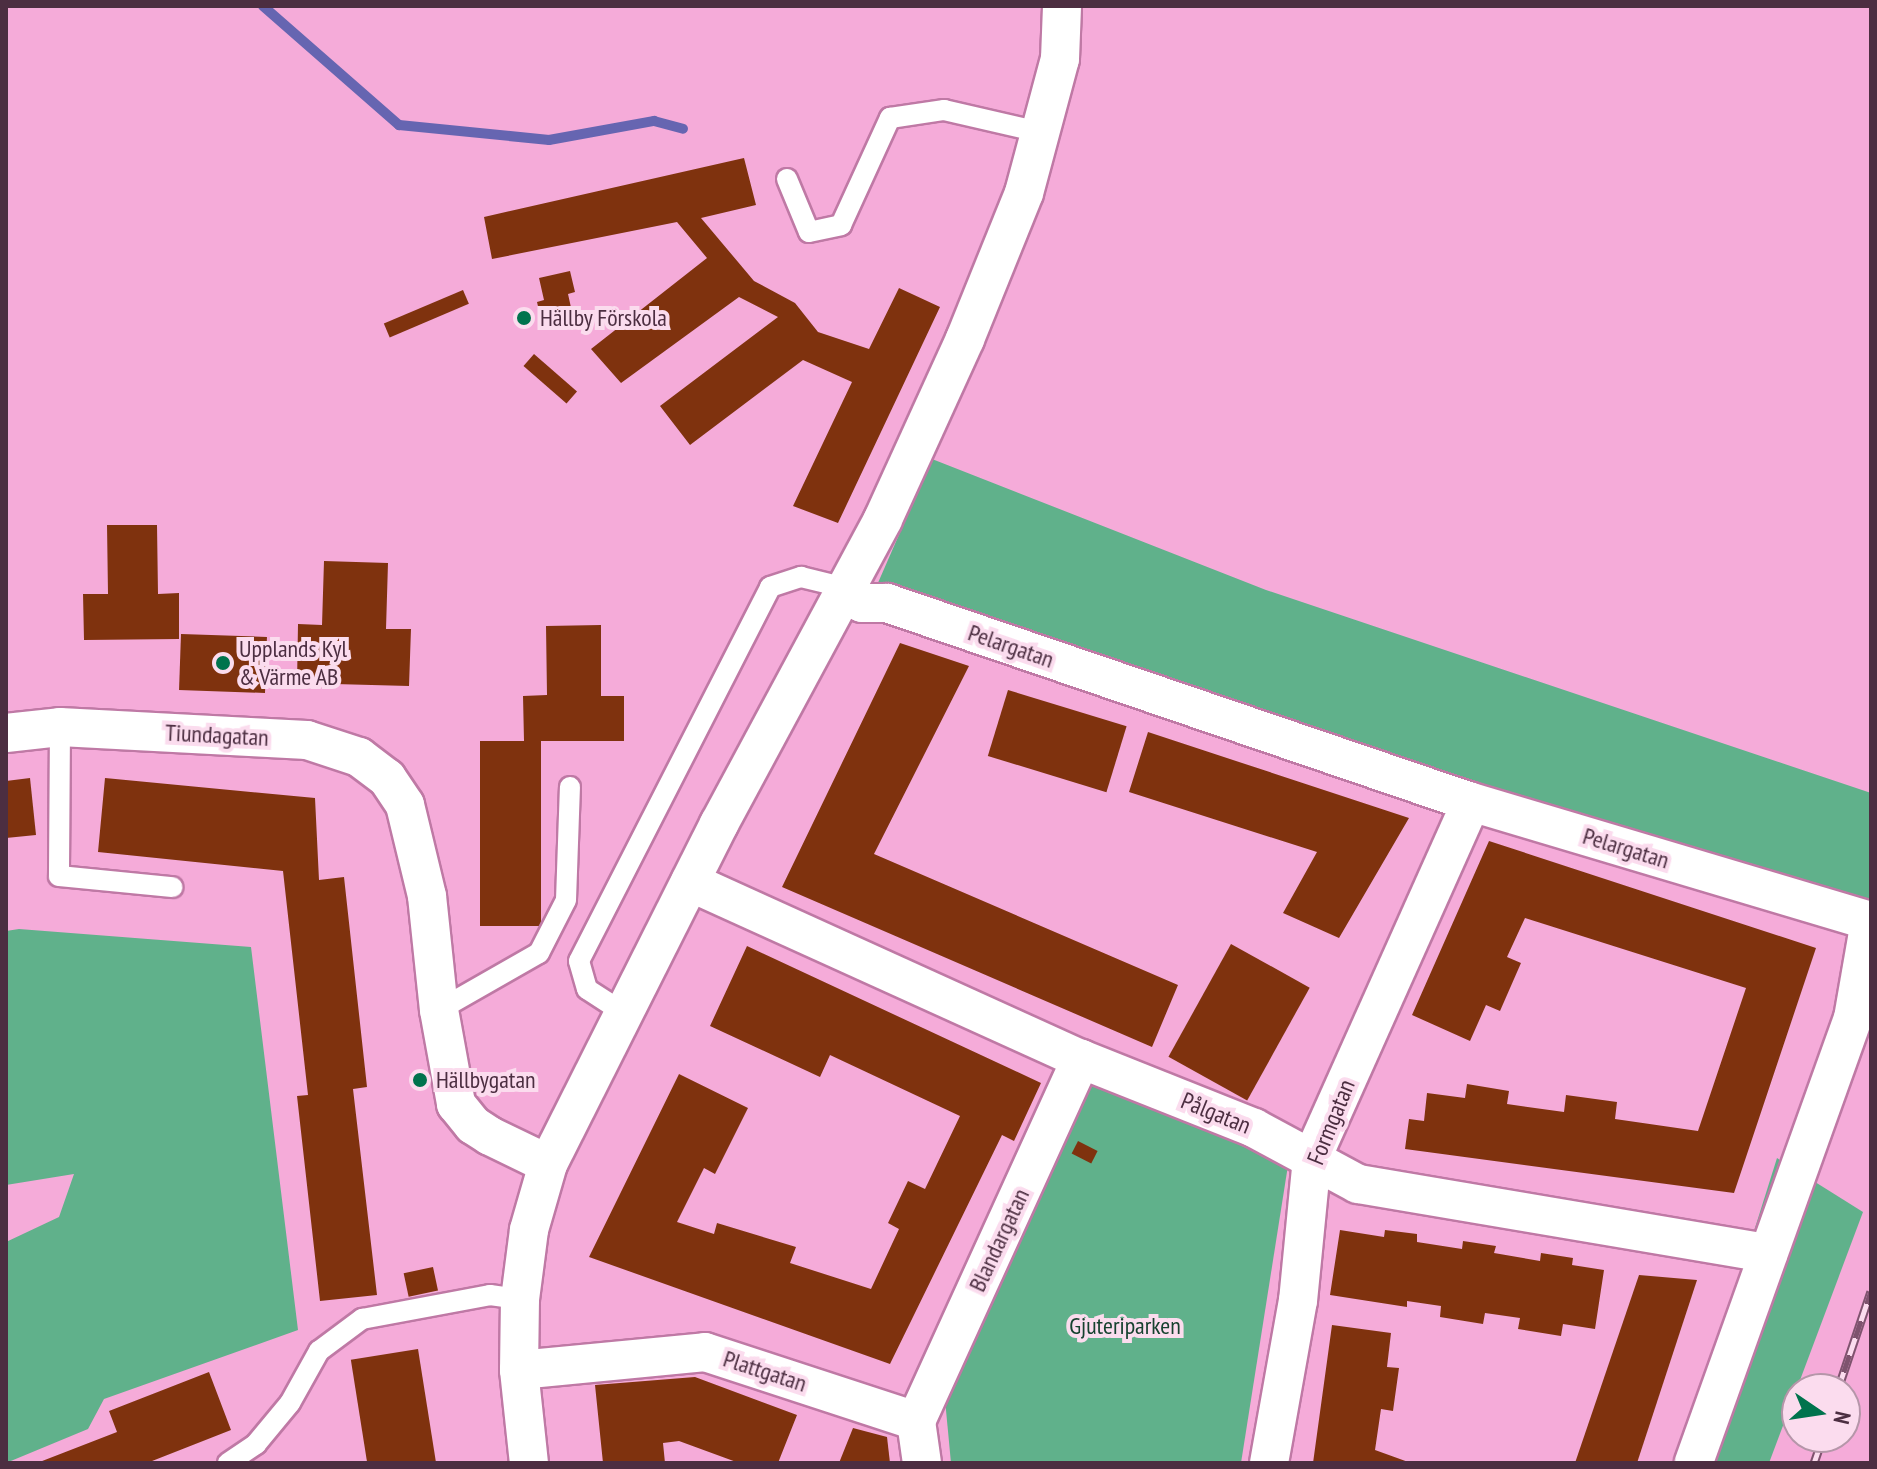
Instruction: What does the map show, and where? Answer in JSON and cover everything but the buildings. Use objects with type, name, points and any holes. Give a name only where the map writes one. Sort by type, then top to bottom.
[{"type":"street","points":[[529,1463],[519,1370],[520,1299],[529,1230],[548,1164],[690,882],[883,519],[965,339],[1024,193],[1060,59],[1062,6]]},
{"type":"street","name":"Pelargatan","points":[[846,588],[862,603],[887,603],[1471,802],[1870,921],[1853,1018],[1694,1463]]},
{"type":"street","name":"Tiundagatan","points":[[6,733],[60,727],[307,740],[359,757],[387,778],[405,805],[427,896],[439,1010]]},
{"type":"street","name":"Formgatan","points":[[1269,1463],[1298,1301],[1312,1158],[1471,802]]},
{"type":"street","name":"Pålgatan","points":[[690,882],[1081,1059],[1254,1128],[1358,1184],[1768,1253]]},
{"type":"street","points":[[439,1010],[456,1104],[473,1125],[548,1164]]},
{"type":"street","name":"Blandargatan","points":[[916,1421],[1081,1059]]},
{"type":"street","name":"Plattgatan","points":[[519,1370],[705,1352],[916,1421]]},
{"type":"street","points":[[916,1421],[922,1463]]},
{"type":"lane","points":[[787,179],[809,232],[841,225],[890,118],[944,110],[1039,132]]},
{"type":"lane","points":[[624,1013],[587,989],[579,961],[770,587],[801,577],[846,588]]},
{"type":"lane","points":[[60,727],[59,876],[172,887]]},
{"type":"lane","points":[[439,1010],[539,953],[566,900],[570,787]]},
{"type":"lane","points":[[228,1463],[256,1444],[290,1403],[319,1351],[362,1319],[490,1295],[520,1299]]},
{"type":"green space","points":[[932,459],[1266,590],[1871,793],[1871,917],[874,592]]},
{"type":"green space","points":[[19,929],[251,947],[298,1330],[104,1399],[88,1429],[6,1463],[6,1242],[59,1217],[74,1174],[6,1185],[6,931]]},
{"type":"green space","name":"Gjuteriparken","points":[[1090,1081],[1289,1159],[1241,1463],[951,1463],[944,1389]]},
{"type":"green space","points":[[1777,1158],[1863,1212],[1803,1373],[1781,1373],[1781,1431],[1769,1463],[1681,1463]]},
{"type":"waterway","points":[[263,6],[399,125],[549,140],[654,121],[683,129]]},
{"type":"railway","points":[[1843,1373],[1871,1291]]},
{"type":"railway","points":[[1814,1463],[1817,1453]]},
{"type":"place","name":"Hällby Förskola","points":[[524,318]]},
{"type":"place","name":"Upplands Kyl & Värme AB","points":[[223,663]]},
{"type":"place","name":"Hällbygatan","points":[[420,1080]]}]
